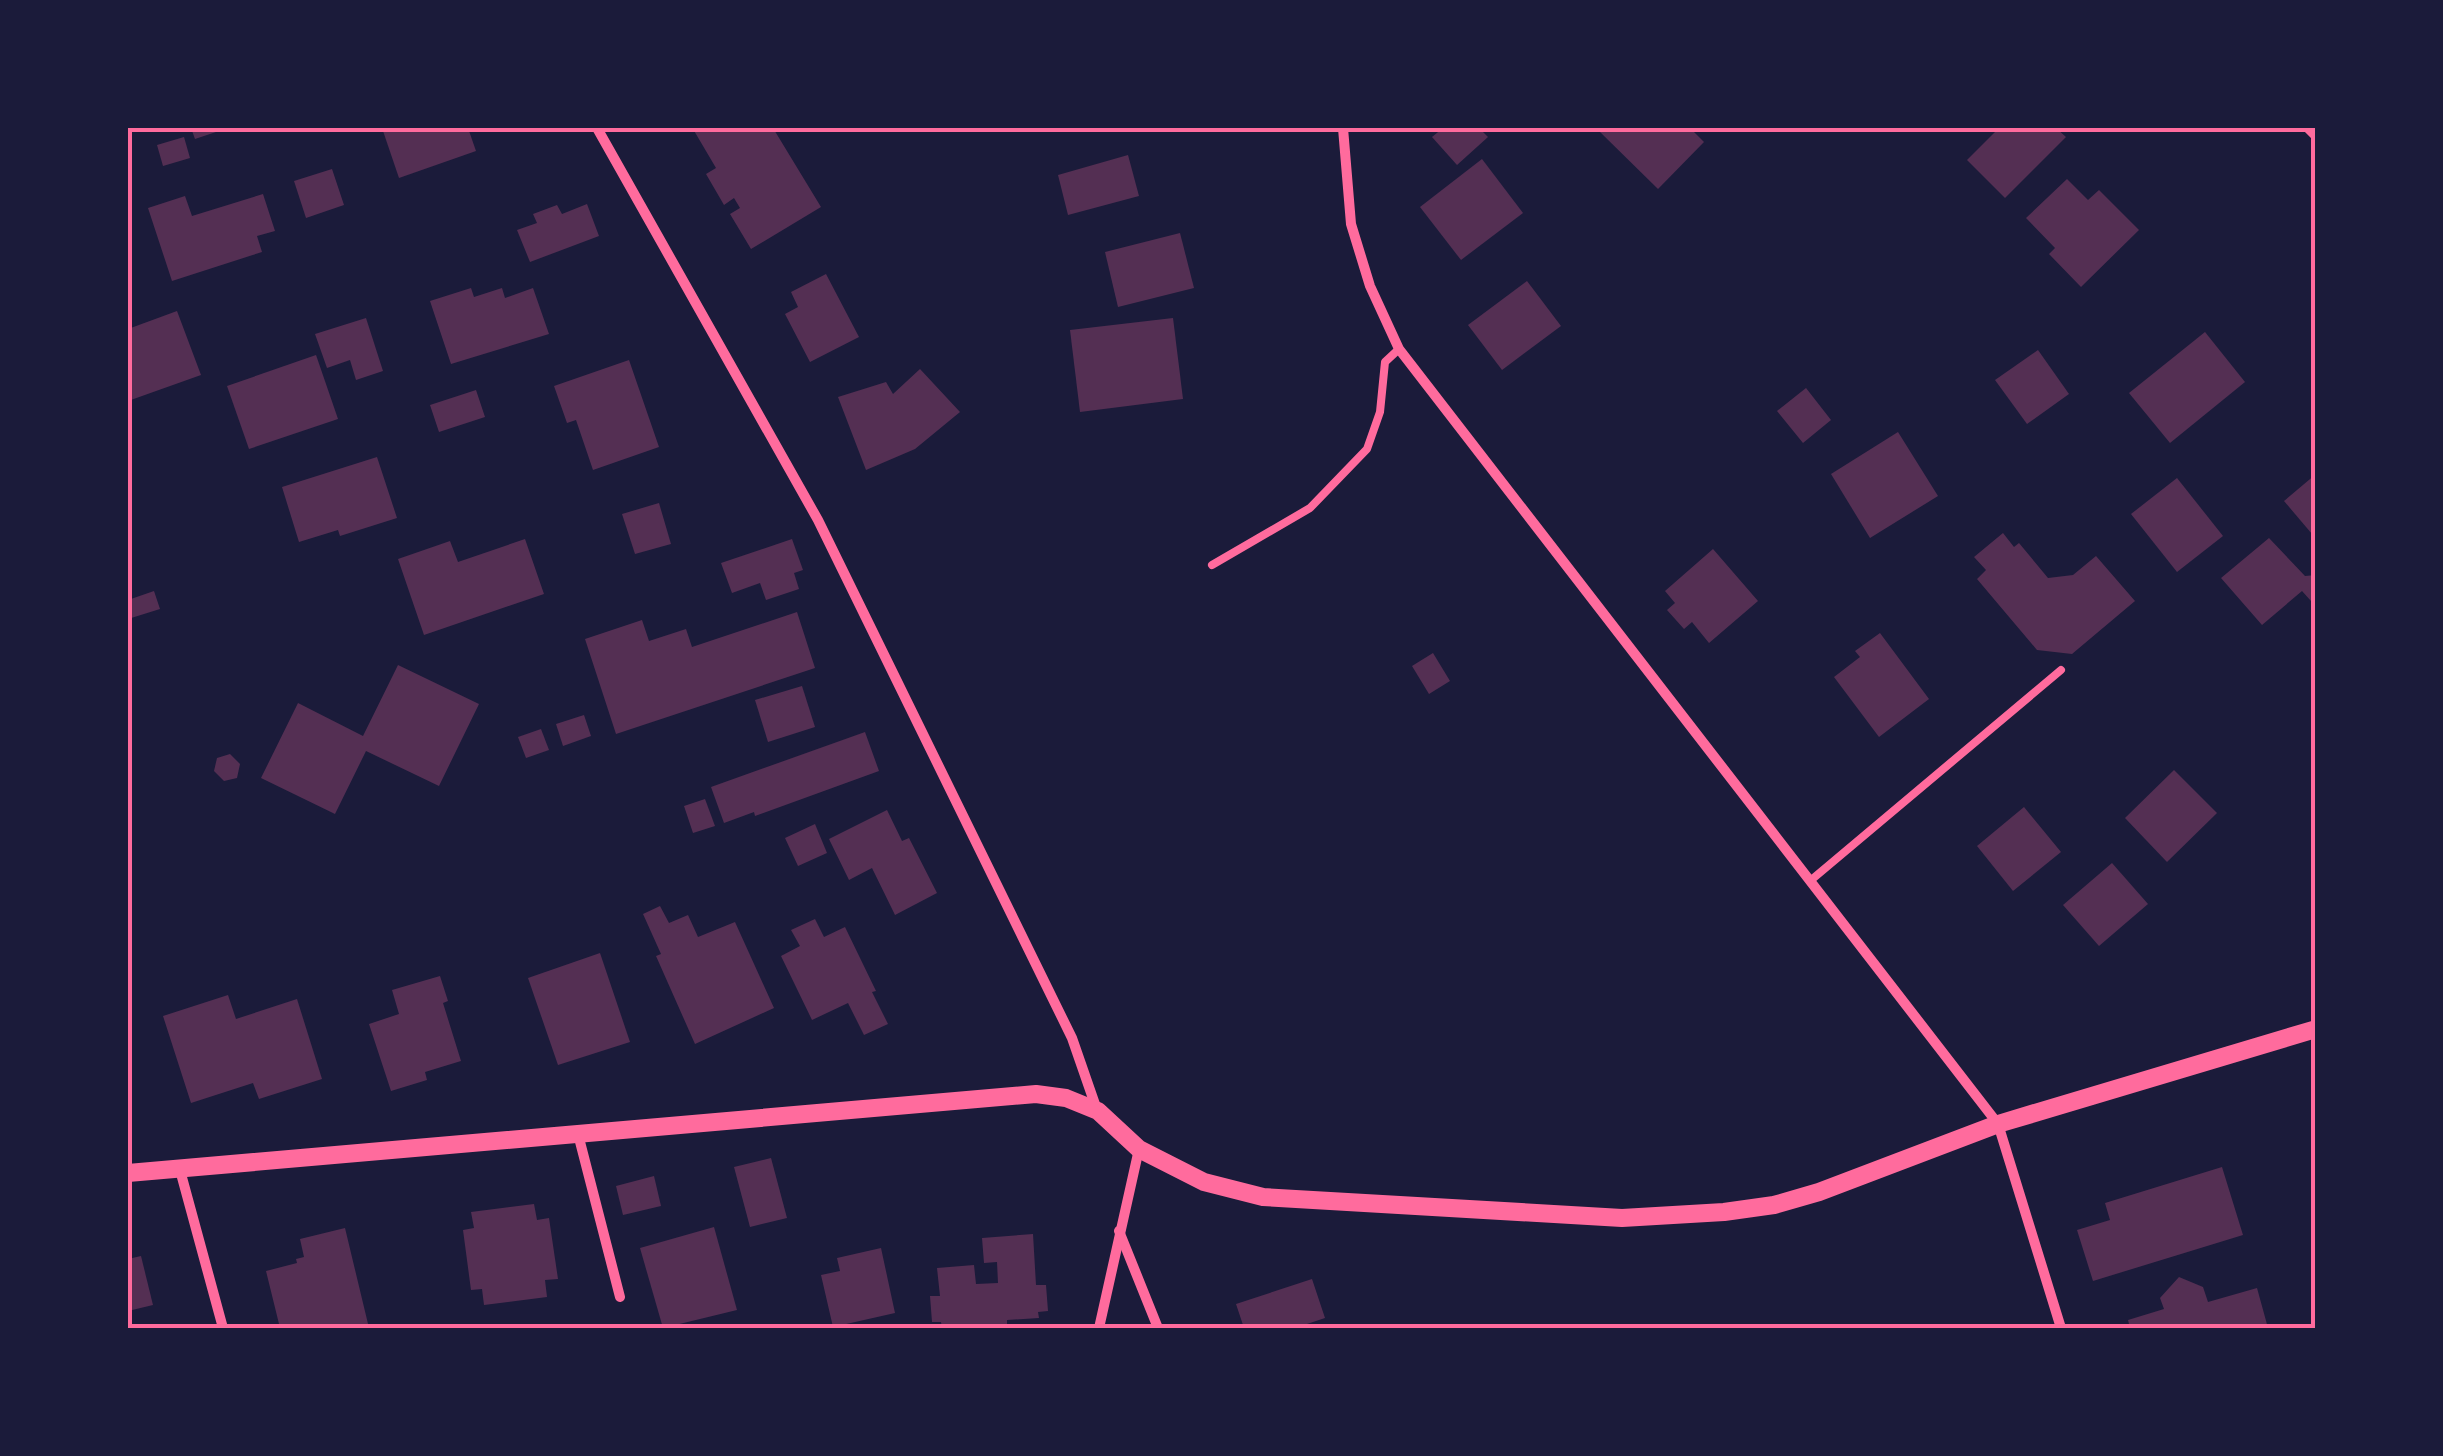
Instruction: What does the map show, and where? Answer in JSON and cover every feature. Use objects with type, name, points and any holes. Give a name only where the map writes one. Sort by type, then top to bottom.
[{"type":"street","points":[[597,128],[818,520],[1072,1038],[1098,1111]]},
{"type":"street","points":[[1343,128],[1352,224],[1370,286],[1400,349],[1998,1124],[2060,1328]]},
{"type":"street","points":[[2308,128],[2316,136]]},
{"type":"street","points":[[128,1174],[1036,1094],[1066,1098],[1098,1111],[1139,1150],[1204,1182],[1264,1198],[1622,1218],[1724,1212],[1774,1205],[1820,1192],[1998,1124],[2316,1029]]},
{"type":"street","points":[[578,1134],[620,1297]]},
{"type":"street","points":[[1099,1328],[1139,1150]]},
{"type":"street","points":[[180,1170],[223,1328]]},
{"type":"street","points":[[1119,1230],[1158,1328]]},
{"type":"lane","points":[[1212,564],[1310,508],[1367,449],[1380,412],[1384,362],[1400,349]]},
{"type":"lane","points":[[1810,881],[2061,670]]},
{"type":"building","points":[[191,128],[228,128],[195,139]]},
{"type":"building","points":[[382,128],[468,128],[476,151],[399,178]]},
{"type":"building","points":[[695,128],[773,128],[821,207],[751,249],[730,214],[740,208],[734,198],[724,205],[706,174],[716,168]]},
{"type":"building","points":[[1443,128],[1479,128],[1488,137],[1457,165],[1432,137]]},
{"type":"building","points":[[1690,128],[1704,142],[1658,189],[1599,131]]},
{"type":"building","points":[[1991,128],[2056,128],[2066,137],[2005,198],[1967,160],[1995,132]]},
{"type":"building","points":[[184,137],[190,158],[163,166],[157,145]]},
{"type":"building","points":[[1128,155],[1139,196],[1068,215],[1058,175]]},
{"type":"building","points":[[1482,159],[1523,213],[1461,260],[1420,207]]},
{"type":"building","points":[[332,169],[344,205],[306,218],[294,181]]},
{"type":"building","points":[[2067,179],[2088,200],[2099,190],[2139,230],[2081,287],[2049,254],[2055,248],[2026,218]]},
{"type":"building","points":[[263,194],[275,231],[257,236],[262,252],[172,281],[148,208],[185,196],[192,216]]},
{"type":"building","points":[[587,204],[599,236],[530,262],[517,230],[537,223],[533,214],[557,205],[562,214]]},
{"type":"building","points":[[1180,233],[1194,288],[1118,307],[1105,252]]},
{"type":"building","points":[[826,274],[859,337],[810,362],[785,314],[798,307],[791,292]]},
{"type":"building","points":[[1527,281],[1561,326],[1502,370],[1468,325]]},
{"type":"building","points":[[471,288],[474,297],[502,288],[505,298],[533,288],[549,334],[451,364],[430,301]]},
{"type":"building","points":[[177,311],[201,375],[128,401],[128,329]]},
{"type":"building","points":[[366,318],[383,371],[356,380],[350,360],[327,368],[315,334]]},
{"type":"building","points":[[1173,318],[1183,399],[1080,412],[1070,330]]},
{"type":"building","points":[[2205,332],[2245,382],[2170,443],[2129,393]]},
{"type":"building","points":[[2038,350],[2069,394],[2027,424],[1995,380]]},
{"type":"building","points":[[316,355],[338,419],[249,449],[227,386]]},
{"type":"building","points":[[629,360],[659,447],[593,470],[576,420],[567,423],[554,386]]},
{"type":"building","points":[[920,369],[960,412],[915,449],[866,470],[838,397],[886,382],[893,394]]},
{"type":"building","points":[[1806,388],[1831,420],[1803,443],[1777,411]]},
{"type":"building","points":[[476,390],[485,417],[439,432],[430,405]]},
{"type":"building","points":[[1898,432],[1938,496],[1870,538],[1831,474]]},
{"type":"building","points":[[377,457],[397,518],[340,536],[338,530],[299,542],[282,487]]},
{"type":"building","points":[[2316,474],[2316,530],[2312,534],[2284,501]]},
{"type":"building","points":[[2177,478],[2223,536],[2177,572],[2131,514]]},
{"type":"building","points":[[659,503],[671,544],[635,554],[622,514]]},
{"type":"building","points":[[2003,533],[2014,547],[2019,543],[2048,578],[2073,575],[2096,556],[2135,601],[2072,654],[2037,650],[1977,579],[1986,570],[1974,557]]},
{"type":"building","points":[[2269,538],[2305,576],[2316,575],[2316,598],[2311,601],[2302,591],[2262,625],[2221,578]]},
{"type":"building","points":[[525,539],[544,594],[424,635],[398,559],[450,541],[458,562]]},
{"type":"building","points":[[792,539],[803,570],[794,573],[799,589],[766,600],[760,583],[732,593],[721,563]]},
{"type":"building","points":[[1713,549],[1758,601],[1709,643],[1692,622],[1684,629],[1667,610],[1675,603],[1665,591]]},
{"type":"building","points":[[154,591],[160,609],[128,619],[128,600]]},
{"type":"building","points":[[797,612],[815,668],[616,734],[585,639],[642,620],[649,641],[686,629],[692,647]]},
{"type":"building","points":[[1880,633],[1929,699],[1879,737],[1834,677],[1860,657],[1855,651]]},
{"type":"building","points":[[1433,653],[1450,681],[1429,694],[1412,666]]},
{"type":"building","points":[[398,665],[479,704],[439,786],[366,751],[335,814],[261,778],[298,703],[363,736]]},
{"type":"building","points":[[802,686],[815,727],[768,742],[755,700]]},
{"type":"building","points":[[584,715],[591,736],[563,746],[556,724]]},
{"type":"building","points":[[541,729],[549,750],[526,758],[518,737]]},
{"type":"building","points":[[865,732],[879,771],[755,816],[754,812],[724,823],[711,787]]},
{"type":"building","points":[[230,754],[240,764],[237,778],[224,781],[214,771],[217,758]]},
{"type":"building","points":[[2174,770],[2217,813],[2167,862],[2125,818]]},
{"type":"building","points":[[705,799],[715,826],[693,833],[684,806]]},
{"type":"building","points":[[2024,807],[2061,852],[2013,891],[1977,846]]},
{"type":"building","points":[[887,810],[902,841],[909,838],[937,893],[895,915],[872,868],[849,880],[829,839]]},
{"type":"building","points":[[815,824],[827,853],[798,866],[785,838]]},
{"type":"building","points":[[2112,863],[2148,904],[2099,946],[2063,905]]},
{"type":"building","points":[[660,906],[669,923],[688,915],[698,937],[735,922],[774,1008],[695,1044],[656,956],[661,954],[643,914]]},
{"type":"building","points":[[815,919],[824,937],[845,927],[888,1024],[864,1035],[848,1003],[812,1020],[781,956],[800,946],[791,930]]},
{"type":"building","points":[[600,953],[630,1042],[558,1065],[528,978]]},
{"type":"building","points":[[440,976],[448,1001],[443,1003],[461,1061],[425,1072],[427,1080],[391,1091],[369,1024],[399,1014],[392,990]]},
{"type":"building","points":[[228,995],[236,1019],[297,999],[322,1079],[259,1099],[253,1083],[191,1103],[163,1016]]},
{"type":"building","points":[[771,1158],[787,1218],[750,1227],[734,1167]]},
{"type":"building","points":[[2222,1167],[2243,1235],[2093,1281],[2077,1230],[2110,1220],[2105,1203]]},
{"type":"building","points":[[654,1176],[661,1206],[623,1215],[616,1186]]},
{"type":"building","points":[[534,1204],[537,1220],[549,1218],[558,1279],[545,1280],[547,1297],[484,1305],[482,1289],[471,1290],[463,1230],[474,1228],[471,1212]]},
{"type":"building","points":[[714,1227],[737,1310],[663,1328],[640,1248]]},
{"type":"building","points":[[345,1228],[369,1328],[280,1328],[266,1271],[297,1263],[296,1259],[304,1257],[300,1239]]},
{"type":"building","points":[[1033,1234],[1036,1285],[1046,1285],[1048,1311],[1038,1312],[1039,1318],[1007,1320],[1007,1328],[942,1328],[941,1322],[932,1322],[930,1296],[940,1296],[937,1268],[974,1265],[976,1284],[998,1283],[997,1262],[984,1263],[982,1238]]},
{"type":"building","points":[[881,1248],[895,1313],[833,1327],[821,1275],[840,1271],[837,1258]]},
{"type":"building","points":[[141,1256],[153,1305],[128,1311],[128,1259]]},
{"type":"building","points":[[2179,1277],[2203,1287],[2208,1302],[2257,1288],[2268,1328],[2130,1328],[2128,1320],[2164,1309],[2160,1298]]},
{"type":"building","points":[[1312,1279],[1325,1318],[1295,1328],[1244,1328],[1236,1304]]}]
